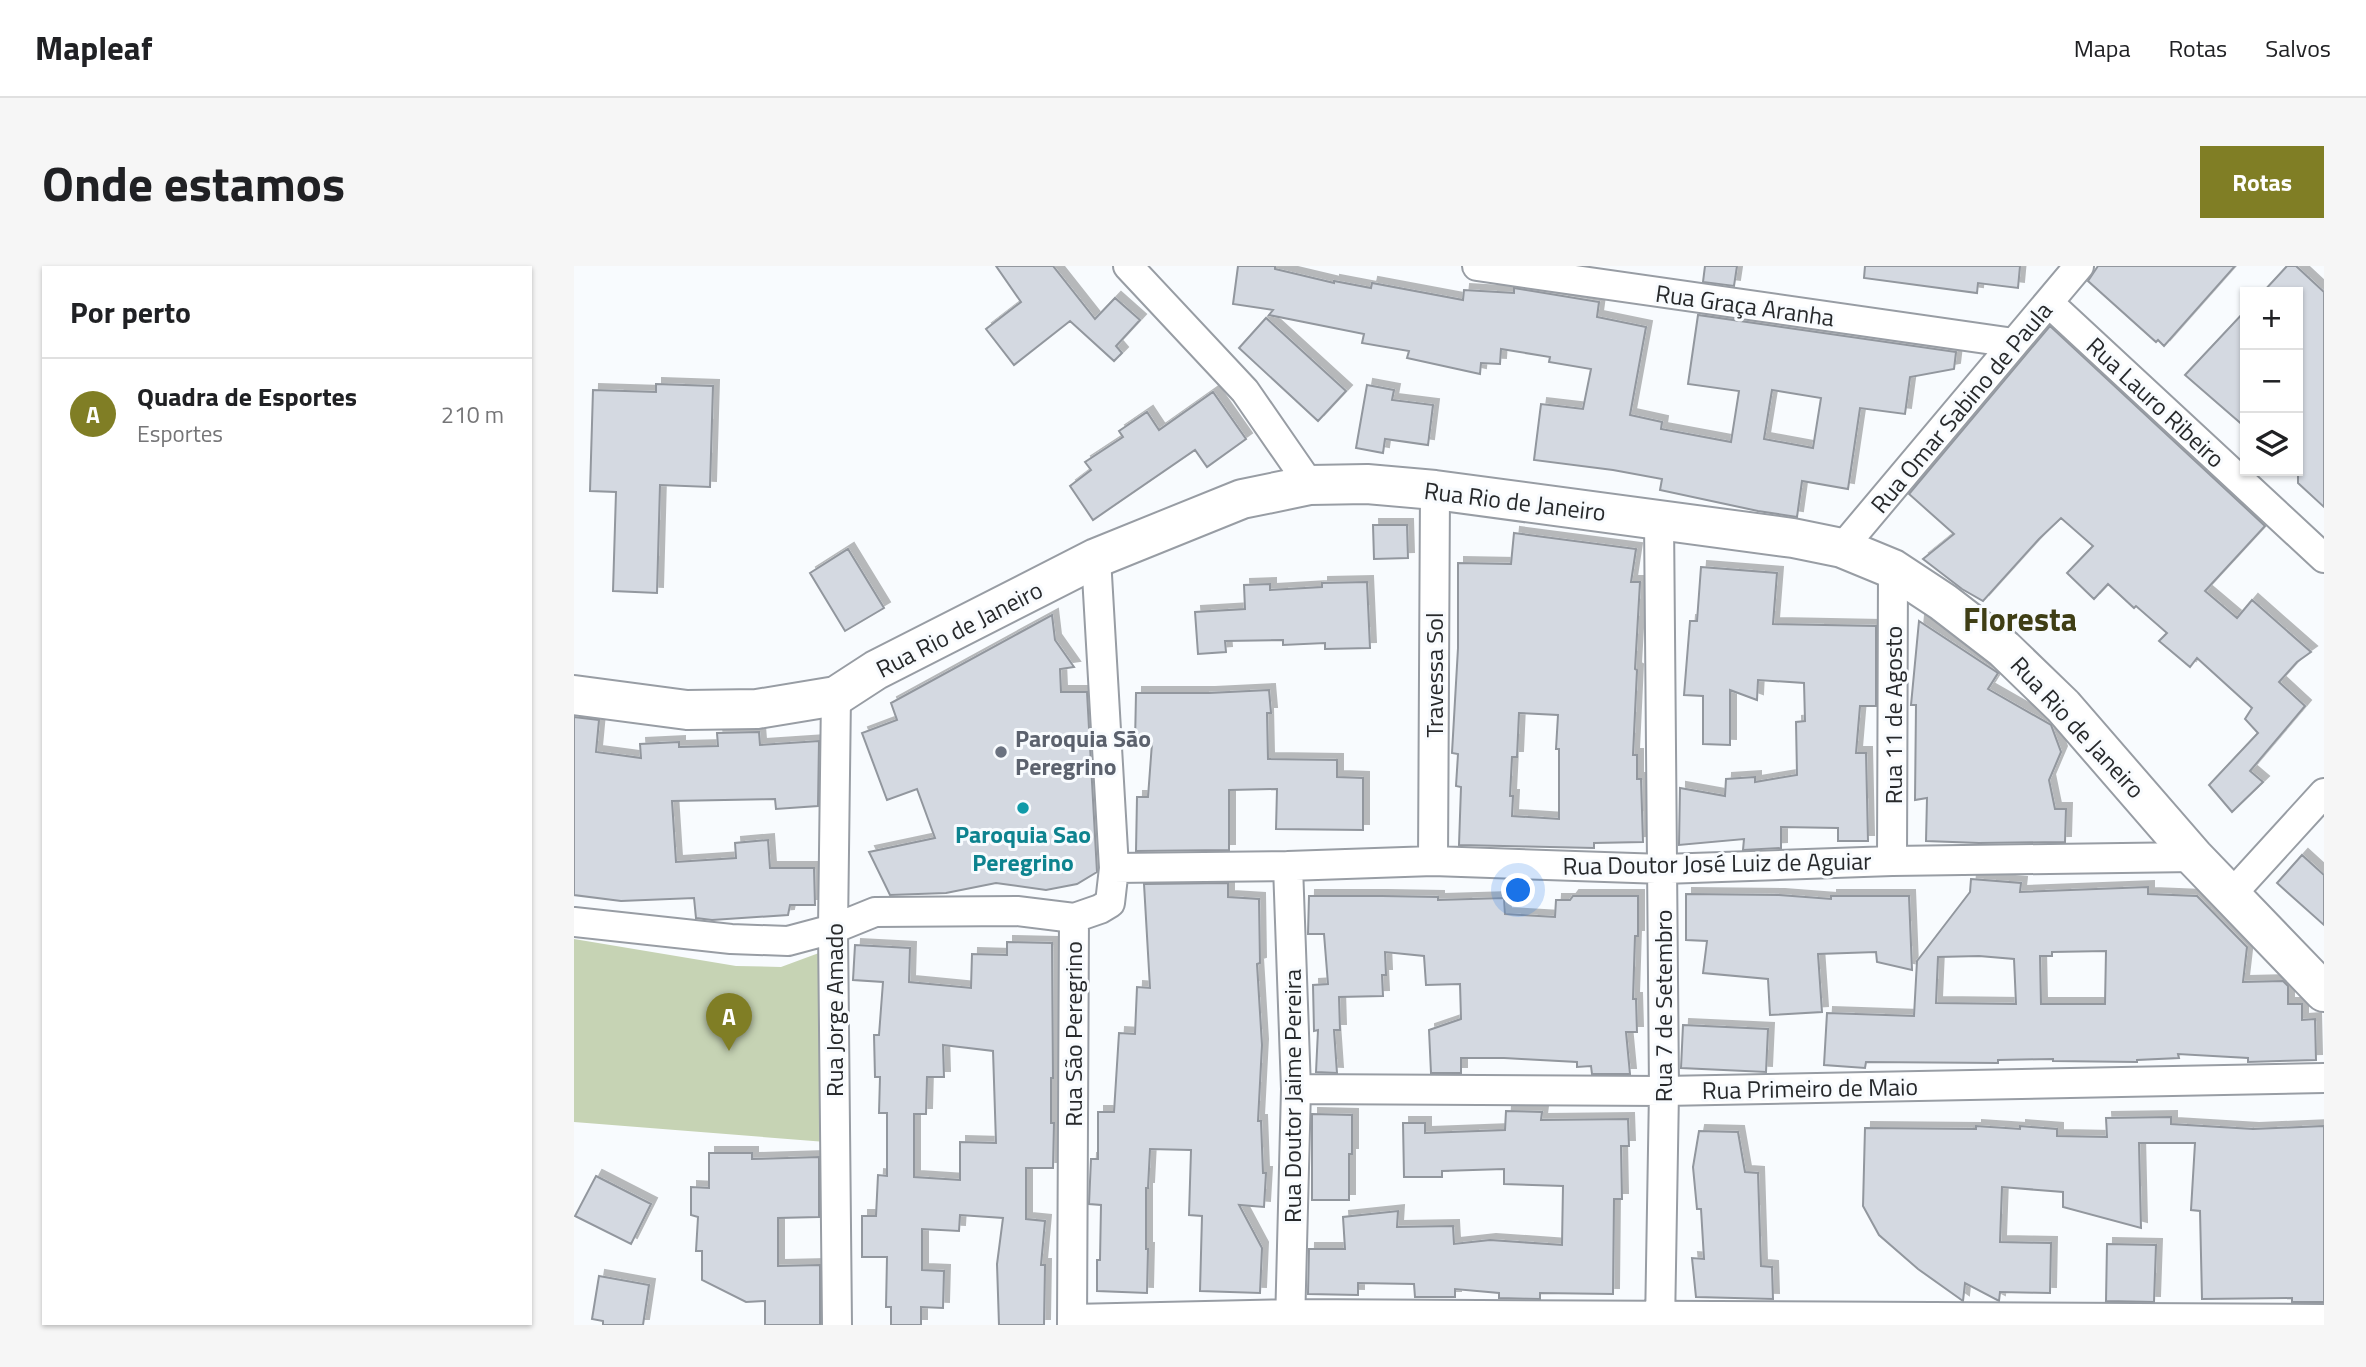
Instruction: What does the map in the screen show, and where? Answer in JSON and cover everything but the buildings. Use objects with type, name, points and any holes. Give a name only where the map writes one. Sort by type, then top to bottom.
[{"type":"main road","name":"Rua Rio de Janeiro","points":[[574,695],[687,710],[757,709],[836,696],[876,670],[1096,558],[1242,499],[1310,485],[1367,484],[1435,490],[1793,538],[1842,548],[1893,569],[2004,649],[2063,706],[2194,857],[2324,992]]},
{"type":"street","points":[[1128,266],[1245,391],[1310,485]]},
{"type":"street","name":"Rua Graça Aranha","points":[[1477,266],[2014,342]]},
{"type":"street","name":"Rua Omar Sabino de Paula","points":[[1842,548],[2079,266]]},
{"type":"street","name":"Rua Lauro Ribeiro","points":[[2049,303],[2324,558]]},
{"type":"street","name":"Travessa Sol","points":[[1433,861],[1435,490]]},
{"type":"street","name":"Rua 7 de Setembro","points":[[1659,519],[1664,1091],[1660,1321]]},
{"type":"street","name":"Rua São Peregrino","points":[[1072,1322],[1074,918],[1100,909],[1110,902],[1114,868],[1096,558]]},
{"type":"street","name":"Rua 11 de Agosto","points":[[1892,861],[1893,569]]},
{"type":"street","name":"Rua Jorge Amado","points":[[836,696],[833,929],[837,1325]]},
{"type":"street","points":[[2230,896],[2324,793]]},
{"type":"street","name":"Rua Doutor José Luiz de Aguiar","points":[[1114,868],[1433,861],[1663,869],[1892,861],[2194,857]]},
{"type":"street","name":"Rua Doutor Jaime Pereira","points":[[1288,866],[1296,1089],[1290,1320]]},
{"type":"street","points":[[574,922],[731,939],[788,941],[833,929],[875,912],[1017,911],[1074,918]]},
{"type":"street","name":"Rua Primeiro de Maio","points":[[1296,1089],[1664,1091],[2324,1078]]},
{"type":"street","points":[[1072,1322],[2324,1319]]},
{"type":"green space","points":[[574,939],[736,966],[781,967],[827,950],[826,1142],[574,1122]]},
{"type":"place","name":"Paroquia São Peregrino","points":[[1001,752]]},
{"type":"place","name":"Paroquia Sao Peregrino","points":[[1023,808]]},
{"type":"place","name":"Quadra de Esportes","points":[[729,1051]]},
{"type":"district","name":"Floresta","points":[[2020,619]]}]
